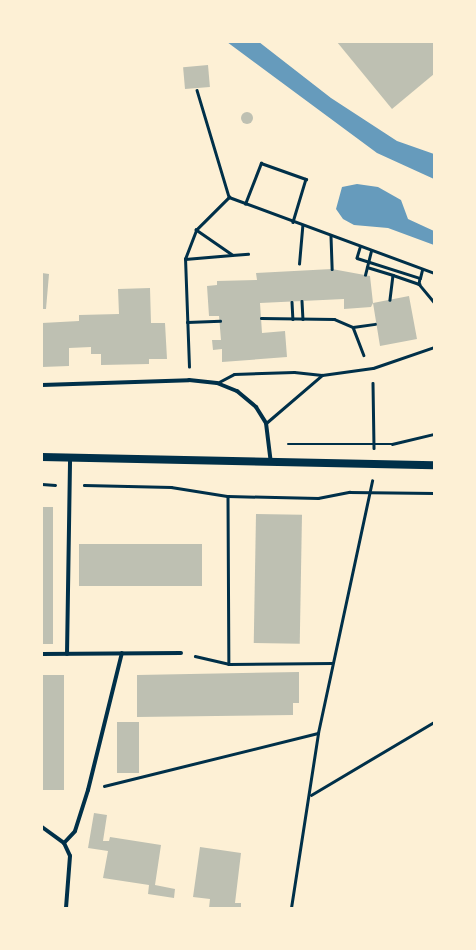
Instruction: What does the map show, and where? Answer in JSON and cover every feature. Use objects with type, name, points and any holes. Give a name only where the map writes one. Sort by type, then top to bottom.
[{"type":"main road","points":[[42,457],[434,465]]},
{"type":"street","points":[[42,385],[189,380],[217,384],[237,391],[256,407],[266,422],[270,443],[271,462]]},
{"type":"street","points":[[67,654],[70,457]]},
{"type":"street","points":[[64,843],[75,831],[88,790],[122,653]]},
{"type":"street","points":[[42,654],[181,653]]},
{"type":"street","points":[[42,827],[64,843],[70,869],[66,908]]},
{"type":"lane","points":[[217,384],[234,374],[294,372],[322,375],[373,368],[434,347]]},
{"type":"lane","points":[[266,422],[322,375]]},
{"type":"path","points":[[197,90],[229,197],[360,248],[434,273]]},
{"type":"path","points":[[245,204],[261,163],[306,179],[293,222]]},
{"type":"path","points":[[189,380],[185,259],[196,230],[229,197]]},
{"type":"path","points":[[299,264],[302,226]]},
{"type":"path","points":[[196,230],[232,255]]},
{"type":"path","points":[[331,236],[332,269]]},
{"type":"path","points":[[360,248],[357,258],[420,278]]},
{"type":"path","points":[[365,275],[371,251]]},
{"type":"path","points":[[185,259],[248,254]]},
{"type":"path","points":[[367,267],[419,284],[434,302]]},
{"type":"path","points":[[419,284],[422,270]]},
{"type":"path","points":[[390,300],[393,275]]},
{"type":"path","points":[[302,301],[303,319]]},
{"type":"path","points":[[292,302],[293,319]]},
{"type":"path","points":[[261,318],[334,320],[353,327],[375,324]]},
{"type":"path","points":[[187,322],[220,321]]},
{"type":"path","points":[[291,908],[310,796],[318,733],[332,663],[372,492],[374,444],[373,368],[360,350],[353,327]]},
{"type":"path","points":[[270,443],[374,444],[434,434]]},
{"type":"path","points":[[42,484],[171,487],[228,496],[318,498],[372,492],[434,493]]},
{"type":"path","points":[[228,496],[229,664]]},
{"type":"path","points":[[181,653],[229,664],[332,663]]},
{"type":"path","points":[[310,796],[434,722]]},
{"type":"path","points":[[88,790],[318,733]]},
{"type":"water","points":[[227,42],[259,42],[331,98],[397,141],[434,154],[434,179],[377,153]]},
{"type":"water","points":[[357,184],[378,187],[401,200],[408,219],[434,231],[434,245],[388,228],[354,225],[343,219],[336,209],[342,187]]},
{"type":"building","points":[[337,42],[434,42],[434,74],[392,109]]},
{"type":"building","points":[[208,65],[210,87],[185,89],[183,67]]},
{"type":"building","points":[[247,112],[251,114],[253,118],[251,122],[247,124],[243,122],[241,118],[243,114]]},
{"type":"building","points":[[332,269],[370,276],[373,303],[371,307],[344,309],[344,299],[260,303],[262,333],[285,331],[287,357],[222,362],[222,349],[213,350],[212,340],[221,340],[219,316],[209,316],[207,286],[217,285],[217,281],[257,280],[256,273]]},
{"type":"building","points":[[42,273],[49,274],[46,309],[42,309]]},
{"type":"building","points":[[150,288],[151,323],[165,323],[167,359],[149,359],[149,364],[101,365],[101,354],[91,354],[91,347],[69,348],[69,366],[42,367],[42,323],[79,321],[79,315],[119,314],[118,289]]},
{"type":"building","points":[[409,296],[417,339],[380,346],[373,303]]},
{"type":"building","points":[[42,507],[53,507],[53,644],[42,644]]},
{"type":"building","points":[[256,514],[302,515],[300,644],[254,643]]},
{"type":"building","points":[[79,544],[202,544],[202,586],[79,586]]},
{"type":"building","points":[[299,672],[299,703],[293,703],[293,715],[137,717],[137,675]]},
{"type":"building","points":[[42,675],[64,675],[64,790],[42,790]]},
{"type":"building","points":[[117,722],[139,722],[139,773],[117,773]]},
{"type":"building","points":[[94,813],[107,815],[103,841],[109,841],[110,837],[161,845],[155,885],[175,889],[174,898],[148,894],[149,885],[103,878],[108,851],[88,848]]},
{"type":"building","points":[[200,847],[241,853],[235,903],[241,903],[241,908],[209,908],[210,899],[193,897]]}]
